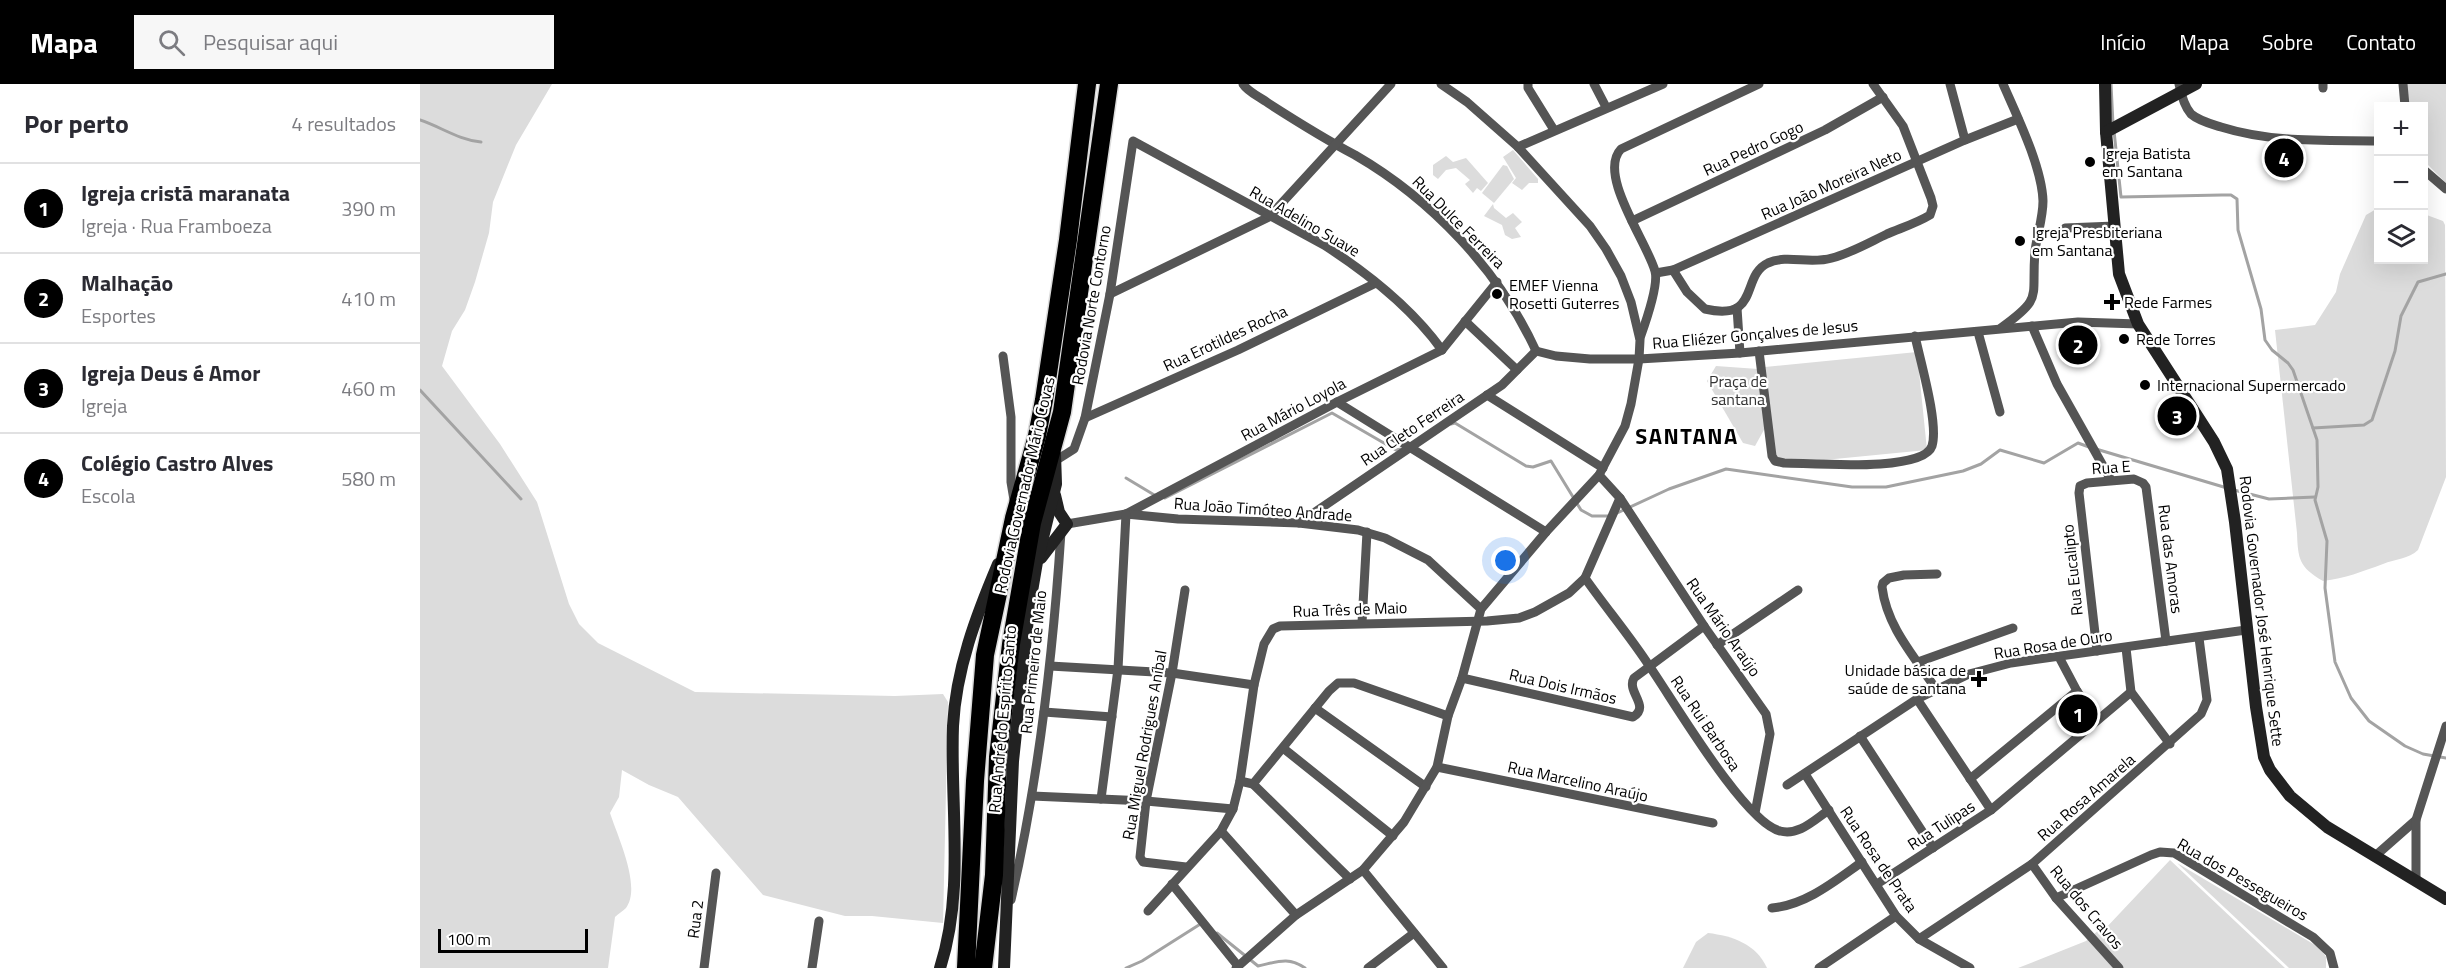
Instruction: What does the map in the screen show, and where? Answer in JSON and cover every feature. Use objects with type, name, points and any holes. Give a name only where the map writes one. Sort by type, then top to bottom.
[{"type":"highway","name":"Rodovia Governador Mário Covas","points":[[966,968],[980,707],[985,655],[1015,512],[1044,400],[1068,240],[1087,84]]},
{"type":"highway","name":"Rodovia Governador Mário Covas","points":[[983,968],[994,875],[995,798],[1004,693],[1032,523],[1055,439],[1070,367],[1109,84]]},
{"type":"street","name":"Rua Dulce Ferreira","points":[[1243,84],[1270,104],[1410,190],[1497,282],[1536,351]]},
{"type":"street","points":[[1110,294],[1269,217],[1391,84]]},
{"type":"street","points":[[1441,84],[1467,102],[1518,147],[1590,226],[1621,276],[1631,302],[1640,340]]},
{"type":"street","points":[[1594,84],[1606,107]]},
{"type":"street","points":[[1518,147],[1580,121],[1653,86],[1663,84]]},
{"type":"street","points":[[1172,885],[1237,967],[1296,915],[1364,870],[1393,836],[1437,767],[1448,716],[1462,678],[1481,609],[1601,471],[1625,426],[1639,359],[1640,340],[1650,308],[1656,273],[1616,181],[1613,163],[1621,149],[1759,84]]},
{"type":"street","points":[[1673,270],[1687,292],[1705,309],[1723,311],[1737,308],[1747,297],[1756,275],[1764,265],[1780,259],[1805,262],[1833,258],[1930,215],[1933,206],[1903,126],[1873,84]]},
{"type":"street","points":[[1950,84],[1965,140]]},
{"type":"street","points":[[1999,329],[2026,309],[2034,297],[2036,243],[2043,204],[2042,188],[2003,84]]},
{"type":"street","name":"Rodovia Governador José Henrique Sette","points":[[2104,84],[2119,274],[2138,324],[2224,460],[2235,522],[2261,742],[2270,770],[2290,796],[2327,827],[2446,899]]},
{"type":"street","points":[[2106,132],[2180,89],[2196,84]]},
{"type":"street","points":[[2403,84],[2405,102]]},
{"type":"street","points":[[1525,85],[1554,130]]},
{"type":"street","points":[[2180,89],[2186,107],[2193,115],[2202,121],[2245,134],[2280,139],[2374,141]]},
{"type":"street","name":"Rua Pedro Gogo","points":[[1632,221],[1825,130],[1883,97]]},
{"type":"street","name":"Rua João Moreira Neto","points":[[1656,273],[1673,270],[1965,140],[2018,119]]},
{"type":"street","name":"Rua Adelino Suave","points":[[1133,141],[1324,245],[1376,283],[1423,324],[1442,350]]},
{"type":"street","name":"Rodovia Norte Contorno","points":[[1055,461],[1074,448],[1085,418],[1110,294],[1133,141]]},
{"type":"street","points":[[2428,173],[2446,189]]},
{"type":"street","points":[[2065,228],[2115,226]]},
{"type":"street","name":"Rua Mário Loyola","points":[[1126,514],[1337,402],[1442,350],[1497,282]]},
{"type":"street","name":"Rua Erotildes Rocha","points":[[1085,418],[1238,350],[1376,283]]},
{"type":"street","points":[[1737,308],[1740,353]]},
{"type":"street","points":[[1465,321],[1517,370]]},
{"type":"street","name":"Rua Eliézer Gonçalves de Jesus","points":[[1536,351],[1556,356],[1590,359],[1639,359],[1740,353],[2078,322],[2138,324]]},
{"type":"street","points":[[2032,326],[2057,384],[2111,480]]},
{"type":"street","points":[[1978,332],[2000,412]]},
{"type":"street","points":[[1759,351],[1772,456],[1775,460],[1784,463],[1896,464],[1925,454],[1933,444],[1932,417],[1915,336]]},
{"type":"street","name":"Rua Cleto Ferreira","points":[[1299,523],[1487,396],[1536,351]]},
{"type":"street","points":[[1003,356],[1011,417],[1011,482],[1015,512]]},
{"type":"street","name":"Rua Mário Araújo","points":[[1487,396],[1601,471],[1704,626],[1766,714],[1770,734],[1755,813]]},
{"type":"street","points":[[1337,402],[1546,532]]},
{"type":"street","name":"Rua André do Espírito Santo","points":[[1004,968],[1013,761],[1028,620],[1037,562],[1056,484],[1055,439]]},
{"type":"street","name":"Rua E","points":[[2080,486],[2111,480],[2134,479],[2143,483]]},
{"type":"street","name":"Rua das Amoras","points":[[2143,483],[2147,492],[2166,641]]},
{"type":"street","points":[[1056,484],[1055,502],[1064,528]]},
{"type":"street","name":"Rua Eucalipto","points":[[2080,486],[2097,651]]},
{"type":"street","points":[[1585,578],[1620,498]]},
{"type":"street","points":[[1037,562],[1064,528],[1126,514],[1118,669],[1101,799]]},
{"type":"street","name":"Rua João Timóteo Andrade","points":[[1126,514],[1178,519],[1299,523],[1367,532],[1403,546],[1428,560],[1481,609]]},
{"type":"street","name":"Rua Primeiro de Maio","points":[[1008,911],[1032,796],[1050,666],[1064,528]]},
{"type":"street","points":[[1362,623],[1367,532]]},
{"type":"street","name":"Rodovia Governador Mário Covas","points":[[940,968],[949,933],[953,896],[953,739],[957,695],[976,616],[1010,537]]},
{"type":"street","points":[[1936,689],[1897,634],[1883,596],[1883,583],[1889,578],[1904,575],[1937,574]]},
{"type":"street","name":"Rua Três de Maio","points":[[1148,911],[1221,831],[1233,809],[1240,782],[1254,685],[1264,644],[1273,629],[1280,626],[1519,618],[1569,593],[1585,578]]},
{"type":"street","name":"Rua Rui Barbosa","points":[[1585,578],[1649,665],[1729,784],[1755,813],[1773,828],[1790,832],[1806,826],[1828,810]]},
{"type":"street","name":"Rua Miguel Rodrigues Aníbal","points":[[1185,590],[1172,673],[1146,801],[1141,860],[1186,867]]},
{"type":"street","points":[[1717,645],[1798,590]]},
{"type":"street","name":"Rua Dois Irmãos","points":[[1462,678],[1633,717],[1640,712],[1641,708],[1632,681],[1649,665],[1704,626]]},
{"type":"street","points":[[1918,662],[2013,628]]},
{"type":"street","name":"Rua Rosa de Ouro","points":[[1787,785],[1917,699],[1969,674],[2011,663],[2246,630]]},
{"type":"street","name":"Rua Rosa Amarela","points":[[1920,939],[2032,864],[2202,714],[2207,700],[2199,638]]},
{"type":"street","points":[[2126,648],[2131,692],[2170,744]]},
{"type":"street","points":[[2059,657],[2096,720]]},
{"type":"street","points":[[1050,666],[1172,673],[1254,685]]},
{"type":"street","points":[[1253,784],[1333,686],[1345,682],[1448,716]]},
{"type":"street","points":[[1970,779],[2077,691]]},
{"type":"street","name":"Rua Tulipas","points":[[1877,884],[1991,810],[2131,692]]},
{"type":"street","points":[[1917,699],[1991,810]]},
{"type":"street","points":[[1315,708],[1426,787]]},
{"type":"street","points":[[1044,712],[1112,717]]},
{"type":"street","points":[[2416,881],[2416,820],[2446,726]]},
{"type":"street","points":[[1860,736],[1933,848]]},
{"type":"street","points":[[1283,748],[1393,836]]},
{"type":"street","name":"Rua Marcelino Araújo","points":[[1437,767],[1713,824]]},
{"type":"street","name":"Rua Rosa de Prata","points":[[1804,774],[1896,916],[1920,939],[1970,968]]},
{"type":"street","points":[[1240,782],[1253,784],[1350,879]]},
{"type":"street","points":[[1032,796],[1146,801],[1233,809]]},
{"type":"street","points":[[2374,857],[2416,820]]},
{"type":"street","points":[[1221,831],[1296,915]]},
{"type":"street","name":"Rua dos Pessegueiros","points":[[2056,898],[2151,855],[2167,851],[2174,853],[2313,937],[2330,953],[2334,968]]},
{"type":"street","points":[[1772,909],[1788,907],[1806,898],[1862,862]]},
{"type":"street","name":"Rua dos Cravos","points":[[2032,864],[2056,898],[2119,968]]},
{"type":"street","points":[[1364,870],[1443,968]]},
{"type":"street","name":"Rua 2","points":[[704,968],[716,873]]},
{"type":"street","points":[[1819,968],[1896,916]]},
{"type":"street","points":[[812,968],[819,921]]},
{"type":"street","points":[[1368,968],[1414,933]]},
{"type":"green space","points":[[420,84],[552,84],[516,145],[493,202],[489,233],[475,282],[465,310],[452,331],[442,366],[500,444],[537,502],[569,604],[579,624],[598,643],[695,692],[895,696],[943,694],[948,702],[943,923],[872,916],[845,916],[763,895],[678,797],[622,770],[619,797],[610,813],[627,861],[631,887],[630,899],[626,908],[615,917],[608,968],[420,968]]},
{"type":"green space","points":[[2406,84],[2446,84],[2446,183],[2428,165],[2428,102],[2407,102]]},
{"type":"green space","points":[[1513,150],[1538,179],[1538,183],[1529,183],[1522,190],[1512,183],[1516,178],[1503,157]]},
{"type":"green space","points":[[1446,156],[1453,162],[1466,158],[1488,183],[1481,191],[1477,188],[1473,193],[1465,184],[1470,180],[1456,168],[1446,170],[1438,179],[1433,175],[1433,165]]},
{"type":"green space","points":[[1503,165],[1507,166],[1514,179],[1494,203],[1482,193]]},
{"type":"green space","points":[[1493,204],[1494,208],[1506,218],[1513,213],[1522,222],[1515,228],[1521,237],[1512,239],[1505,235],[1502,225],[1484,216]]},
{"type":"green space","points":[[2374,210],[2374,264],[2428,264],[2428,215],[2443,221],[2445,225],[2446,477],[2418,550],[2406,557],[2323,581],[2304,567],[2299,556],[2275,330],[2315,325],[2336,292],[2340,274],[2366,215]]},
{"type":"green space","points":[[1917,352],[1927,450],[1774,465],[1765,367]]},
{"type":"green space","name":"Praça de santana","points":[[1716,366],[1758,369],[1765,428],[1755,446],[1743,443],[1707,381]]},
{"type":"green space","points":[[2170,860],[2285,968],[2018,968],[2086,941],[2101,928],[2104,930]]},
{"type":"green space","points":[[2177,863],[2320,948],[2326,957],[2326,968],[2289,968]]},
{"type":"green space","points":[[1708,933],[1735,939],[1750,947],[1767,968],[1683,968],[1696,942]]},
{"type":"waterway","points":[[2111,84],[2113,124]]},
{"type":"waterway","points":[[420,120],[458,136],[481,142]]},
{"type":"waterway","points":[[2114,131],[2121,197],[2231,195],[2237,199],[2238,230],[2261,309],[2265,340],[2293,370],[2317,440],[2318,487],[2315,500],[2327,541],[2325,588],[2335,662],[2351,698],[2369,721],[2405,746],[2423,754],[2446,758]]},
{"type":"waterway","points":[[2313,428],[2364,425],[2372,420],[2395,351],[2401,316],[2418,282],[2446,274]]},
{"type":"waterway","points":[[420,390],[521,499]]},
{"type":"waterway","points":[[1165,498],[1332,413],[1396,450],[1401,449]]},
{"type":"waterway","points":[[1451,424],[1455,423],[1526,466],[1533,467],[1551,461],[1581,510],[1592,516],[1609,516]]},
{"type":"waterway","points":[[1615,514],[1669,489],[1726,469],[1852,487],[1886,487],[1963,471],[1981,464],[2000,450],[2044,463],[2078,443],[2089,447]]},
{"type":"waterway","points":[[2096,449],[2227,488]]},
{"type":"waterway","points":[[1126,478],[1156,496]]},
{"type":"waterway","points":[[2234,490],[2269,499],[2315,497]]},
{"type":"waterway","points":[[1126,968],[1142,961],[1202,923]]},
{"type":"waterway","points":[[1217,933],[1258,966],[1288,961],[1305,968]]},
{"type":"place","name":"Colégio Castro Alves","points":[[2284,158]]},
{"type":"place","name":"Igreja Batista em Santana","points":[[2090,162]]},
{"type":"place","name":"Igreja Presbiteriana em Santana","points":[[2020,241]]},
{"type":"place","name":"EMEF Vienna Rosetti Guterres","points":[[1497,294]]},
{"type":"place","name":"Rede Farmes","points":[[2112,302]]},
{"type":"place","name":"Rede Torres","points":[[2124,339]]},
{"type":"place","name":"Malhação","points":[[2078,345]]},
{"type":"place","name":"Internacional Supermercado","points":[[2145,385]]},
{"type":"place","name":"Igreja Deus é Amor","points":[[2177,416]]},
{"type":"place","name":"Unidade básica de saúde de santana","points":[[1979,679]]},
{"type":"place","name":"Igreja cristã maranata","points":[[2078,714]]},
{"type":"district","name":"SANTANA","points":[[1687,436]]}]
